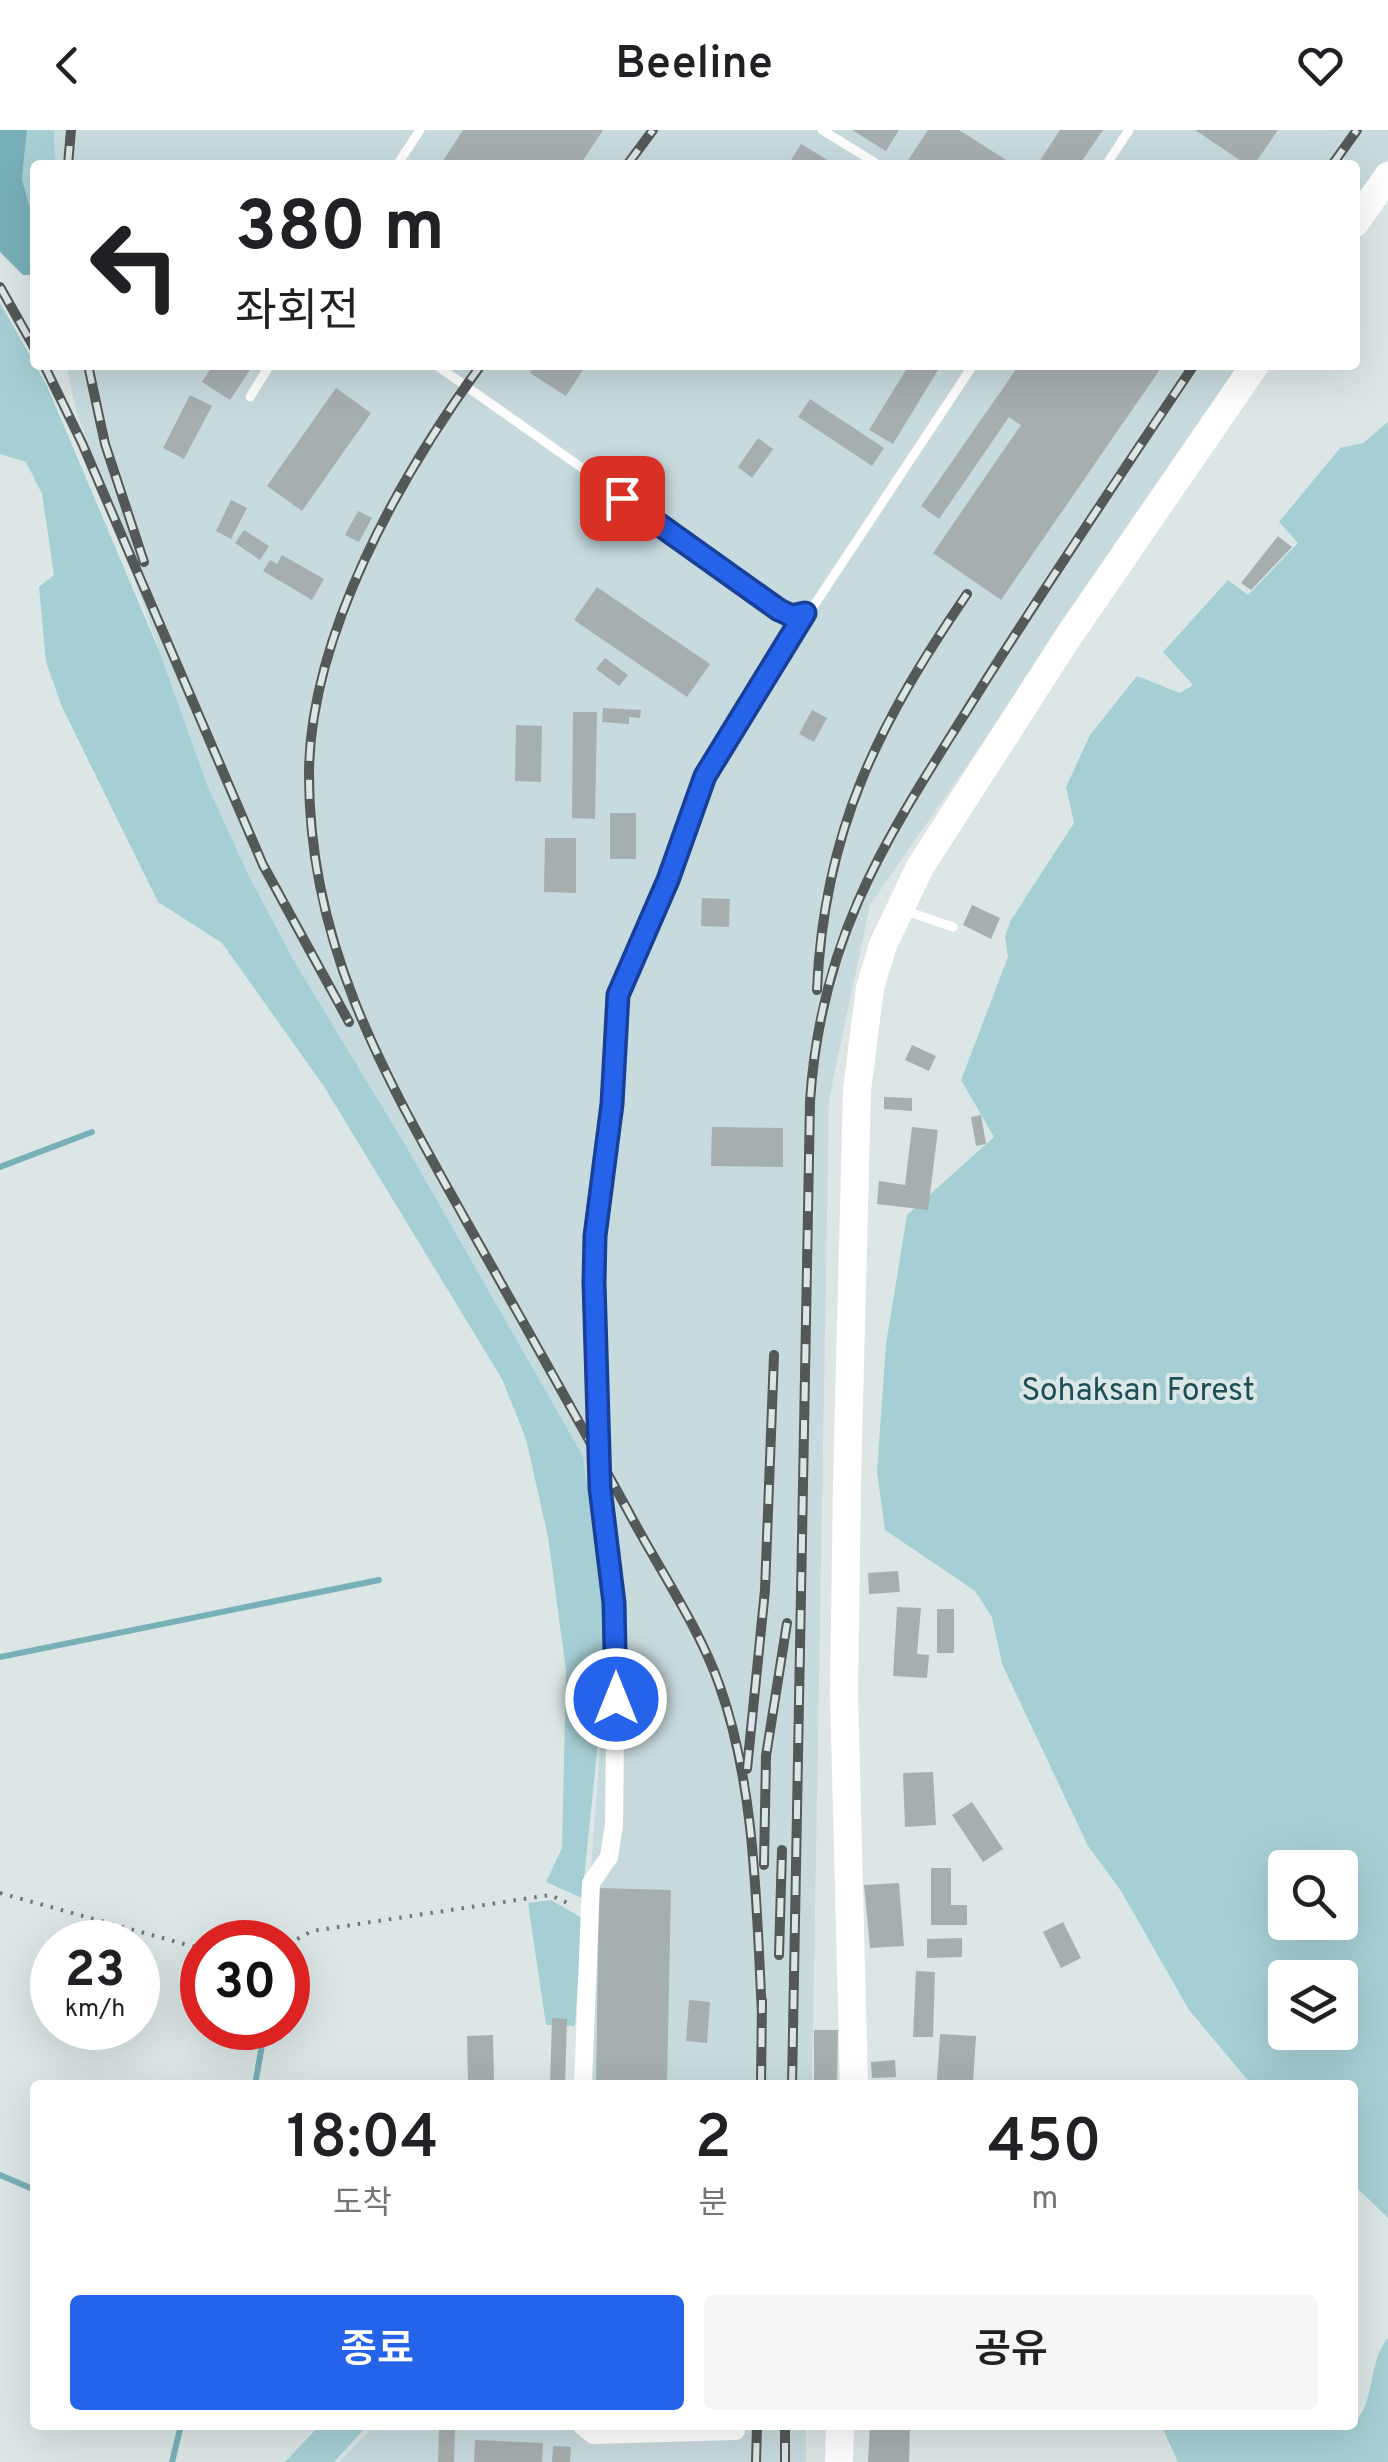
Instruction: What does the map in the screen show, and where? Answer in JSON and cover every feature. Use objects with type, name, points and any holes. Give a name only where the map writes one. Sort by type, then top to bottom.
[{"type":"street","points":[[1360,216],[1388,176]]},
{"type":"street","points":[[854,2080],[844,1693],[852,1224],[864,1024],[870,988],[899,908],[951,816],[1068,637],[1252,370]]},
{"type":"street","points":[[583,2080],[590,1884],[609,1857],[614,1825],[615,1636],[600,1488],[594,1282],[595,1236],[612,1104],[618,995],[668,880],[705,776],[805,613]]},
{"type":"street","points":[[586,2430],[593,2436],[736,2431]]},
{"type":"street","points":[[839,2462],[840,2430]]},
{"type":"lane","points":[[401,160],[420,130]]},
{"type":"lane","points":[[822,130],[871,160]]},
{"type":"lane","points":[[1109,160],[1129,130]]},
{"type":"lane","points":[[250,397],[267,370]]},
{"type":"lane","points":[[443,370],[792,616],[805,613],[970,370]]},
{"type":"lane","points":[[899,908],[953,927]]},
{"type":"path","points":[[0,1894],[180,1943]]},
{"type":"path","points":[[310,1932],[550,1895],[590,1914]]},
{"type":"shaded area","points":[[0,130],[27,130],[22,179],[30,209],[30,275],[23,275],[0,252]]},
{"type":"shaded area","points":[[54,130],[1388,130],[1388,160],[1360,200],[1360,160],[55,160]]},
{"type":"shaded area","points":[[67,370],[1242,370],[870,905],[829,1099],[812,2080],[574,2080],[608,1646],[583,1456],[406,1146],[294,961],[248,874],[208,787],[76,410]]},
{"type":"shaded area","points":[[370,2430],[806,2430],[806,2462],[339,2462]]},
{"type":"green space","points":[[27,130],[54,130],[55,160],[30,160],[30,209],[22,179]]},
{"type":"green space","points":[[0,303],[30,356],[30,370],[38,370],[47,386],[160,653],[208,787],[248,874],[294,961],[406,1146],[583,1456],[608,1646],[582,1898],[546,1882],[562,1848],[566,1670],[548,1537],[526,1439],[502,1379],[323,1085],[222,943],[158,902],[62,707],[46,662],[39,587],[54,575],[42,494],[26,462],[0,454]]},
{"type":"green space","name":"Sohaksan Forest","points":[[1388,422],[1388,2218],[1358,2189],[1358,2080],[1248,2080],[1189,2010],[1121,1891],[1088,1846],[1002,1664],[992,1617],[975,1591],[885,1530],[877,1472],[886,1344],[907,1215],[994,1137],[961,1080],[1008,957],[1005,936],[1011,920],[1074,823],[1066,787],[1090,735],[1137,676],[1180,693],[1193,685],[1163,652],[1228,580],[1248,595],[1298,543],[1279,522],[1340,448],[1363,443]]},
{"type":"green space","points":[[551,1900],[582,1918],[575,2026],[546,2025],[528,1903]]},
{"type":"green space","points":[[1388,2338],[1388,2462],[1178,2462],[1163,2430],[1358,2430],[1358,2418],[1381,2348]]},
{"type":"green space","points":[[315,2430],[363,2430],[334,2462],[285,2462]]},
{"type":"building","points":[[463,130],[603,130],[583,160],[443,160]]},
{"type":"building","points":[[852,130],[899,130],[886,151]]},
{"type":"building","points":[[928,130],[959,130],[1006,160],[908,160]]},
{"type":"building","points":[[1060,130],[1103,130],[1082,160],[1040,160]]},
{"type":"building","points":[[1195,130],[1278,130],[1257,160],[1240,160]]},
{"type":"building","points":[[801,144],[828,160],[791,160]]},
{"type":"building","points":[[210,370],[250,370],[230,400],[202,382]]},
{"type":"building","points":[[532,370],[583,370],[566,396],[530,373]]},
{"type":"building","points":[[906,370],[938,370],[893,444],[869,430]]},
{"type":"building","points":[[1016,370],[1160,370],[1001,600],[933,553],[1021,425],[1009,417],[939,519],[921,506]]},
{"type":"building","points":[[336,388],[371,413],[302,511],[267,486]]},
{"type":"building","points":[[190,395],[212,406],[184,459],[163,448]]},
{"type":"building","points":[[810,399],[884,448],[872,466],[798,417]]},
{"type":"building","points":[[758,438],[773,449],[752,478],[738,467]]},
{"type":"building","points":[[231,500],[247,508],[231,539],[216,531]]},
{"type":"building","points":[[358,511],[372,518],[359,542],[345,535]]},
{"type":"building","points":[[244,530],[269,546],[260,560],[235,543]]},
{"type":"building","points":[[1278,536],[1292,547],[1251,590],[1241,583]]},
{"type":"building","points":[[282,555],[324,579],[312,600],[263,571],[270,560],[277,564]]},
{"type":"building","points":[[597,587],[710,664],[687,697],[574,620]]},
{"type":"building","points":[[605,658],[628,675],[619,686],[596,669]]},
{"type":"building","points":[[603,708],[641,710],[640,718],[629,717],[629,724],[602,722]]},
{"type":"building","points":[[812,710],[827,718],[814,742],[799,734]]},
{"type":"building","points":[[573,712],[597,712],[595,819],[572,818]]},
{"type":"building","points":[[516,725],[542,726],[541,782],[515,781]]},
{"type":"building","points":[[610,813],[636,813],[636,859],[610,859]]},
{"type":"building","points":[[545,838],[576,838],[576,893],[544,892]]},
{"type":"building","points":[[702,898],[730,899],[729,927],[701,926]]},
{"type":"building","points":[[972,905],[1000,918],[991,939],[963,925]]},
{"type":"building","points":[[912,1045],[936,1056],[929,1071],[905,1060]]},
{"type":"building","points":[[884,1097],[912,1098],[912,1111],[884,1109]]},
{"type":"building","points":[[981,1115],[986,1144],[976,1146],[971,1117]]},
{"type":"building","points":[[712,1127],[783,1128],[783,1167],[711,1166]]},
{"type":"building","points":[[912,1127],[938,1130],[928,1210],[877,1204],[879,1181],[905,1185]]},
{"type":"building","points":[[898,1571],[900,1592],[869,1594],[868,1573]]},
{"type":"building","points":[[897,1607],[921,1608],[917,1654],[929,1655],[927,1678],[893,1676]]},
{"type":"building","points":[[937,1609],[954,1609],[954,1653],[937,1653]]},
{"type":"building","points":[[933,1772],[936,1825],[905,1827],[903,1773]]},
{"type":"building","points":[[972,1802],[1003,1849],[983,1862],[952,1815]]},
{"type":"building","points":[[931,1868],[951,1868],[951,1905],[967,1905],[967,1925],[931,1925]]},
{"type":"building","points":[[899,1883],[904,1946],[870,1948],[864,1885]]},
{"type":"building","points":[[599,1888],[671,1890],[667,2080],[596,2080]]},
{"type":"building","points":[[1063,1922],[1081,1958],[1061,1968],[1043,1932]]},
{"type":"building","points":[[962,1938],[962,1957],[927,1958],[927,1939]]},
{"type":"building","points":[[916,1971],[935,1972],[933,2037],[913,2037]]},
{"type":"building","points":[[689,2000],[710,2002],[707,2043],[686,2041]]},
{"type":"building","points":[[552,2018],[567,2019],[565,2080],[550,2080]]},
{"type":"building","points":[[814,2030],[838,2030],[837,2080],[814,2080]]},
{"type":"building","points":[[940,2034],[976,2036],[973,2080],[937,2080]]},
{"type":"building","points":[[493,2035],[494,2080],[468,2080],[467,2036]]},
{"type":"building","points":[[895,2060],[896,2077],[872,2078],[871,2062]]},
{"type":"building","points":[[439,2430],[455,2430],[454,2462],[438,2462]]},
{"type":"building","points":[[870,2430],[910,2430],[909,2462],[868,2462]]},
{"type":"building","points":[[475,2440],[543,2443],[542,2462],[474,2462]]},
{"type":"building","points":[[553,2446],[571,2447],[570,2462],[552,2462]]},
{"type":"waterway","points":[[0,1167],[92,1132]]},
{"type":"waterway","points":[[0,1657],[379,1580]]},
{"type":"waterway","points":[[256,2080],[261,2050]]},
{"type":"waterway","points":[[0,2175],[30,2188]]},
{"type":"waterway","points":[[172,2462],[180,2430]]},
{"type":"railway","points":[[68,160],[71,130]]},
{"type":"railway","points":[[631,160],[653,130]]},
{"type":"railway","points":[[1336,160],[1357,130]]},
{"type":"railway","points":[[0,287],[30,340]]},
{"type":"railway","points":[[46,370],[82,443],[263,865],[349,1022]]},
{"type":"railway","points":[[89,370],[105,444],[144,562]]},
{"type":"railway","points":[[478,370],[391,506],[342,613],[325,668],[313,722],[309,775],[312,837],[322,896],[357,1007],[406,1112],[689,1618],[719,1684],[747,1805],[762,2013]]},
{"type":"railway","points":[[792,2080],[810,1102],[829,984],[846,932],[891,835],[1033,607],[1191,370]]},
{"type":"railway","points":[[817,990],[831,878],[862,780],[907,688],[967,594]]},
{"type":"railway","points":[[747,1769],[765,1590],[774,1355]]},
{"type":"railway","points":[[764,1865],[766,1756],[787,1623]]},
{"type":"railway","points":[[779,1955],[782,1850]]},
{"type":"railway","points":[[761,2080],[762,2000]]},
{"type":"railway","points":[[756,2462],[757,2430]]},
{"type":"railway","points":[[785,2430],[785,2462]]},
{"type":"route","points":[[616,1699],[614,1603],[600,1488],[594,1282],[595,1236],[612,1104],[618,995],[668,880],[705,776],[805,613],[792,616],[779,610],[622,498]]}]
